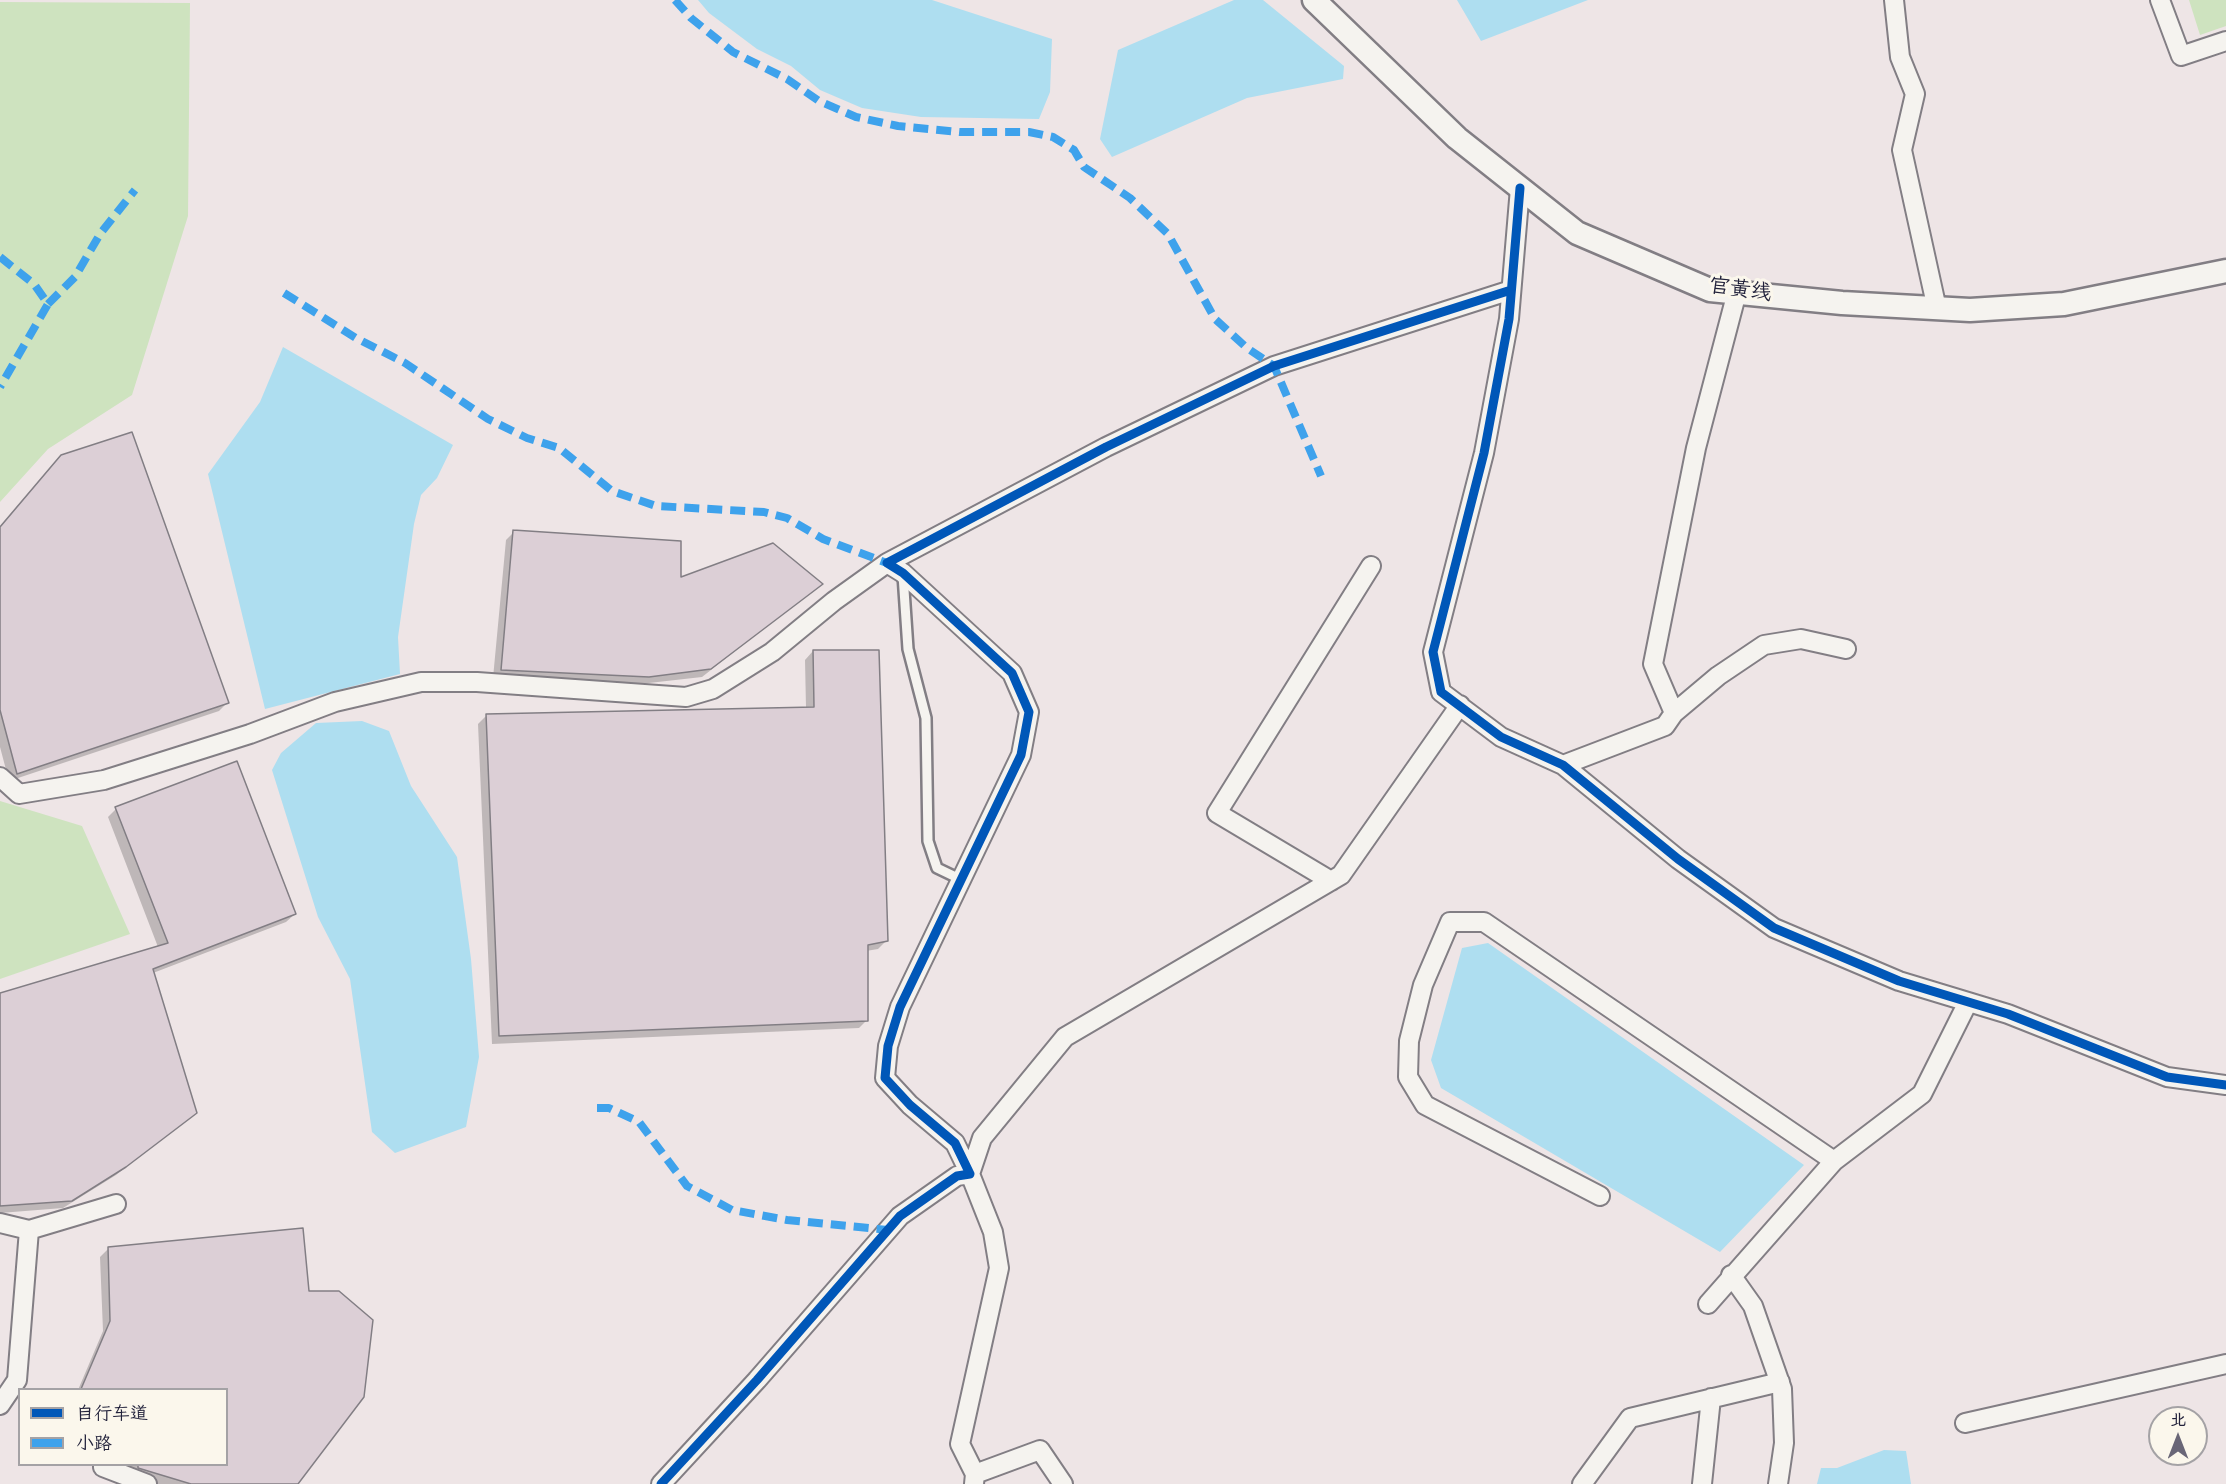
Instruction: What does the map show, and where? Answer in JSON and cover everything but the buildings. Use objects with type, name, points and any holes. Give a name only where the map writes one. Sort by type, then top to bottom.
[{"type":"street","name":"官黄线","points":[[1314,0],[1457,138],[1577,233],[1710,290],[1970,310],[2064,304],[2226,271]]},
{"type":"street","points":[[1894,0],[1900,57],[1915,94],[1902,150],[1937,309]]},
{"type":"street","points":[[2160,0],[2181,56],[2226,41]]},
{"type":"street","points":[[1520,188],[1509,319],[1484,453],[1433,652],[1441,692],[1501,737],[1563,765],[1678,859],[1774,928],[1899,981],[2008,1014],[2167,1077],[2226,1085]]},
{"type":"street","points":[[0,777],[19,794],[104,780],[250,734],[335,702],[421,682],[477,682],[686,697],[713,688],[771,652],[834,601],[887,563],[1106,447],[1274,366],[1511,290]]},
{"type":"street","points":[[1674,713],[1653,664],[1696,448],[1737,292]]},
{"type":"street","points":[[887,563],[903,573],[1012,673],[1029,712],[1021,755],[900,1007],[888,1046],[885,1078],[910,1105],[955,1143],[993,1232],[999,1268],[960,1444],[975,1479],[1040,1450],[1063,1484]]},
{"type":"street","points":[[1331,881],[1217,813],[1371,566]]},
{"type":"street","points":[[1563,765],[1665,726],[1674,713],[1718,676],[1764,645],[1801,639],[1846,649]]},
{"type":"street","points":[[970,1174],[982,1138],[1065,1037],[1341,875],[1460,705]]},
{"type":"street","points":[[1600,1196],[1425,1105],[1408,1077],[1409,1041],[1423,985],[1450,922],[1484,922],[1834,1161]]},
{"type":"street","points":[[1708,1304],[1731,1275],[1834,1161],[1922,1094],[1968,1002]]},
{"type":"street","points":[[661,1484],[757,1380],[900,1216],[957,1176],[970,1174]]},
{"type":"street","points":[[0,1223],[29,1230],[116,1204]]},
{"type":"street","points":[[0,1405],[16,1380],[29,1230]]},
{"type":"street","points":[[1731,1275],[1753,1306],[1782,1389],[1784,1443],[1778,1484]]},
{"type":"street","points":[[1965,1423],[2226,1364]]},
{"type":"street","points":[[1581,1484],[1630,1418],[1780,1382]]},
{"type":"street","points":[[1702,1484],[1712,1398]]},
{"type":"street","points":[[103,1467],[147,1484]]},
{"type":"lane","points":[[903,573],[908,649],[926,718],[928,840],[937,868],[962,880]]},
{"type":"green space","points":[[2189,0],[2226,0],[2226,26],[2200,35]]},
{"type":"green space","points":[[0,2],[190,3],[188,216],[132,395],[48,449],[0,502]]},
{"type":"green space","points":[[0,801],[82,826],[130,934],[0,979]]},
{"type":"water","points":[[698,0],[932,0],[1052,39],[1050,92],[1039,119],[921,117],[862,108],[820,90],[791,66],[757,49],[709,13]]},
{"type":"water","points":[[1234,0],[1263,0],[1344,66],[1343,79],[1247,98],[1112,157],[1100,139],[1118,50]]},
{"type":"water","points":[[1457,0],[1588,0],[1481,41]]},
{"type":"water","points":[[283,347],[453,445],[437,478],[421,495],[414,524],[398,637],[400,674],[265,709],[208,474],[260,402]]},
{"type":"water","points":[[362,721],[389,731],[411,786],[457,857],[471,959],[479,1057],[466,1127],[395,1153],[372,1132],[350,979],[318,917],[272,770],[281,753],[316,723]]},
{"type":"water","points":[[1488,943],[1804,1165],[1720,1252],[1441,1088],[1431,1060],[1462,948]]},
{"type":"water","points":[[1884,1450],[1906,1451],[1911,1484],[1817,1484],[1821,1468],[1837,1468]]},
{"type":"marked path","points":[[675,0],[691,18],[733,52],[787,79],[819,101],[856,117],[898,126],[960,132],[1029,132],[1053,137],[1074,150],[1084,167],[1130,198],[1168,234],[1215,319],[1247,348],[1274,366],[1321,476]]},
{"type":"marked path","points":[[48,304],[75,277],[100,234],[135,190]]},
{"type":"marked path","points":[[0,257],[34,284],[48,304],[0,387]]},
{"type":"marked path","points":[[284,293],[356,338],[405,363],[488,419],[527,438],[559,448],[612,491],[656,506],[764,512],[787,518],[823,539],[887,563]]},
{"type":"marked path","points":[[597,1108],[609,1108],[639,1122],[687,1186],[732,1210],[787,1220],[888,1230]]},
{"type":"cycle path","points":[[1520,188],[1509,319],[1484,453],[1433,652],[1441,692],[1501,737],[1563,765],[1678,859],[1774,928],[1899,981],[2008,1014],[2167,1077],[2226,1085]]},
{"type":"cycle path","points":[[661,1484],[757,1380],[900,1216],[957,1176],[970,1174],[955,1143],[910,1105],[885,1078],[888,1046],[900,1007],[1021,755],[1029,712],[1012,673],[903,573],[887,563],[1106,447],[1274,366],[1511,290]]}]
